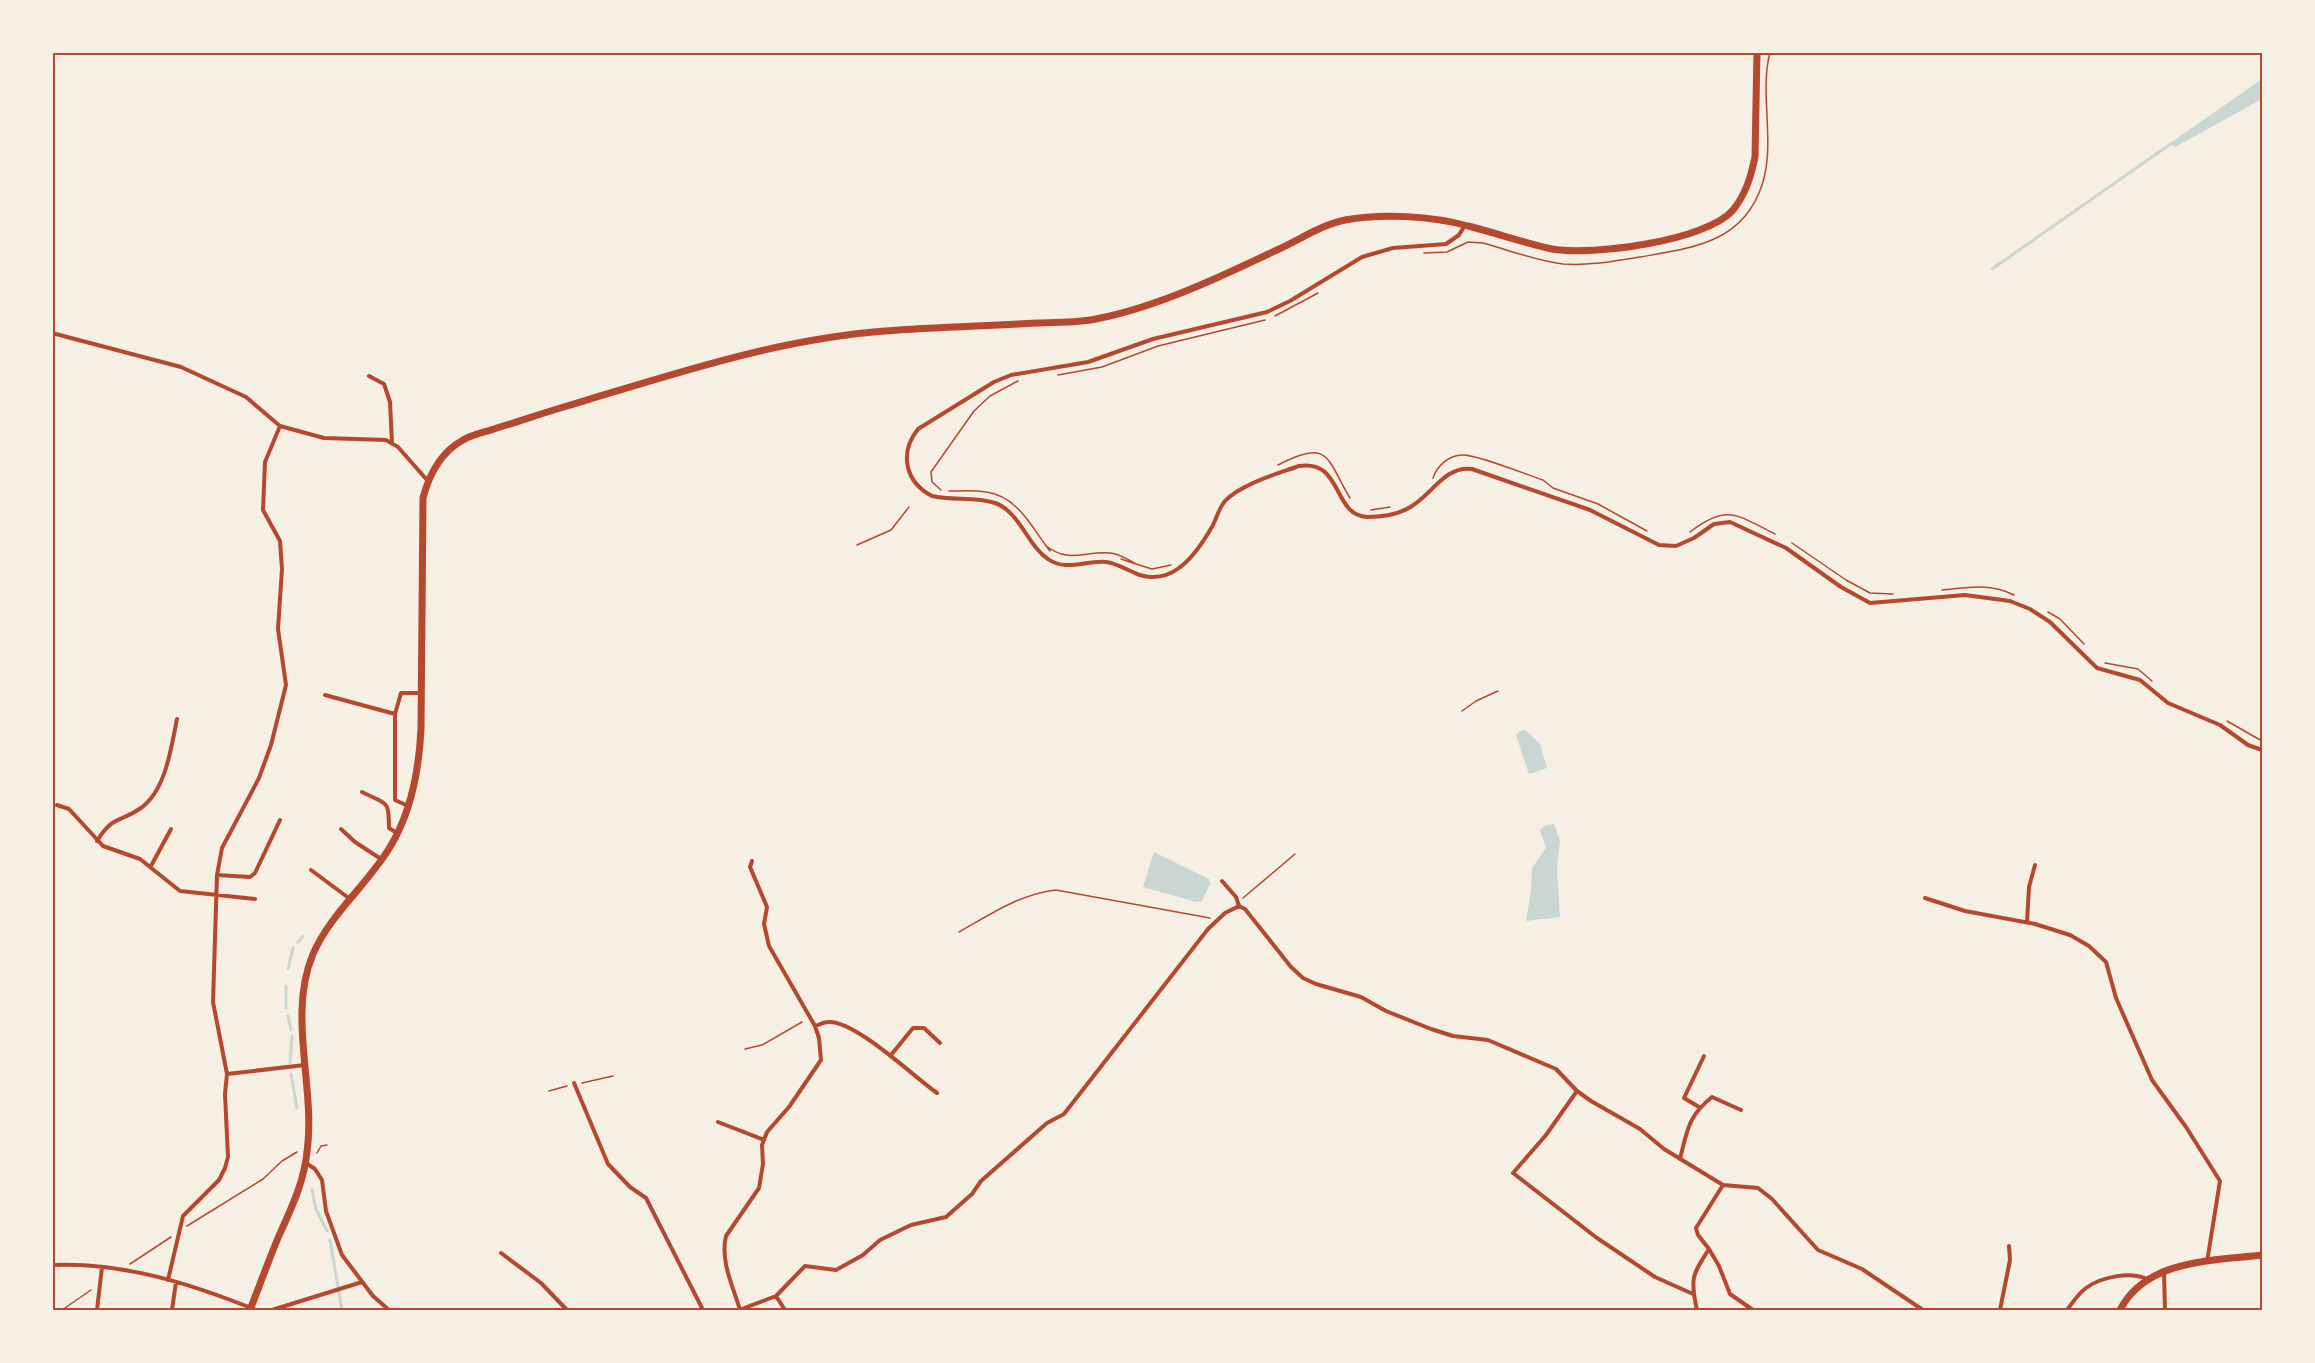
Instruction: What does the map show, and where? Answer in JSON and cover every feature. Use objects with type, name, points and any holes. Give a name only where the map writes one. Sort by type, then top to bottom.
[{"type":"main road","points":[[252,1310],[299,1188],[306,1163],[309,1125],[303,1020],[306,974],[314,952],[326,931],[398,833],[409,807],[420,762],[423,498],[428,480],[440,460],[464,438],[685,370],[786,345],[883,331],[1094,320],[1159,301],[1282,248],[1324,225],[1348,219],[1421,218],[1465,225],[1553,249],[1577,251],[1598,251],[1699,232],[1717,223],[1732,211],[1746,189],[1752,172],[1755,156],[1757,52]]},
{"type":"main road","points":[[2120,1311],[2133,1292],[2164,1271],[2207,1262],[2262,1255]]},
{"type":"street","points":[[1465,225],[1459,235],[1446,244],[1393,248],[1362,257],[1290,301],[1267,312],[1153,339],[1100,359],[1024,372],[994,382],[918,429],[910,440],[906,454],[910,476],[923,492],[932,496],[988,501],[1003,507],[1013,516],[1039,550],[1055,563],[1074,566],[1094,562],[1112,563],[1151,578],[1168,575],[1184,563],[1209,532],[1224,502],[1236,492],[1299,466],[1308,464],[1324,470],[1346,504],[1357,514],[1366,517],[1388,515],[1406,510],[1426,496],[1450,472],[1460,468],[1472,469],[1590,510],[1659,545],[1676,546],[1688,542],[1714,524],[1730,522],[1786,548],[1866,602],[1878,603],[1965,595],[2010,601],[2030,609],[2050,622],[2097,668],[2140,680],[2168,703],[2220,725],[2248,745],[2262,750]]},
{"type":"street","points":[[52,333],[181,367],[246,397],[280,426],[324,438],[386,440],[398,447],[428,480]]},
{"type":"street","points":[[369,376],[384,384],[390,402],[392,444]]},
{"type":"street","points":[[168,1280],[183,1216],[219,1180],[225,1168],[228,1143],[225,1094],[227,1074],[213,1002],[217,875],[222,848],[259,778],[271,745],[274,724],[286,684],[278,629],[282,569],[280,541],[263,510],[265,462],[280,426]]},
{"type":"street","points":[[409,807],[395,800],[395,714],[401,693],[421,693]]},
{"type":"street","points":[[325,694],[395,714]]},
{"type":"street","points":[[97,841],[112,821],[139,810],[151,800],[165,769],[177,719]]},
{"type":"street","points":[[362,792],[385,803],[388,808],[388,828],[398,833]]},
{"type":"street","points":[[57,804],[69,809],[103,846],[132,854],[151,866],[180,891],[255,900]]},
{"type":"street","points":[[217,875],[250,877],[255,873],[280,820]]},
{"type":"street","points":[[151,866],[171,829]]},
{"type":"street","points":[[341,829],[381,859]]},
{"type":"street","points":[[752,861],[750,867],[766,907],[764,924],[767,942],[815,1026],[819,1038],[820,1060],[789,1107],[767,1132],[764,1140],[759,1188],[732,1226],[724,1245],[725,1260],[740,1310],[776,1296],[806,1266],[836,1270],[863,1255],[880,1240],[911,1226],[946,1217],[972,1194],[981,1181],[1047,1123],[1064,1114],[1208,929],[1225,913],[1239,906]]},
{"type":"street","points":[[2027,922],[2029,886],[2036,865]]},
{"type":"street","points":[[311,870],[350,899]]},
{"type":"street","points":[[1222,881],[1236,897],[1239,906],[1245,909],[1291,968],[1303,978],[1361,997],[1386,1011],[1438,1031],[1453,1036],[1488,1040],[1556,1069],[1577,1091],[1640,1129],[1680,1159],[1723,1185],[1758,1188],[1772,1199],[1818,1250],[1862,1269],[1923,1311]]},
{"type":"street","points":[[1925,898],[1965,911],[2027,922],[2070,935],[2089,946],[2106,962],[2116,998],[2152,1080],[2186,1127],[2220,1182],[2207,1262]]},
{"type":"street","points":[[815,1026],[827,1022],[843,1025],[891,1055],[908,1068],[919,1081],[938,1092]]},
{"type":"street","points":[[891,1055],[913,1028],[924,1028],[940,1043]]},
{"type":"street","points":[[1700,1107],[1684,1098],[1704,1056]]},
{"type":"street","points":[[227,1074],[306,1065]]},
{"type":"street","points":[[574,1084],[608,1164],[630,1188],[646,1198],[703,1311]]},
{"type":"street","points":[[1577,1091],[1546,1136],[1513,1173],[1597,1238],[1655,1277],[1693,1294]]},
{"type":"street","points":[[1680,1159],[1689,1122],[1700,1107],[1712,1097],[1741,1110]]},
{"type":"street","points":[[718,1122],[764,1140]]},
{"type":"street","points":[[306,1163],[319,1173],[326,1211],[342,1255],[388,1311]]},
{"type":"street","points":[[1723,1185],[1696,1228],[1698,1235],[1709,1249],[1730,1294],[1753,1311]]},
{"type":"street","points":[[2000,1311],[2010,1260],[2008,1246]]},
{"type":"street","points":[[1697,1311],[1693,1294],[1694,1272],[1709,1249]]},
{"type":"street","points":[[501,1253],[542,1283],[567,1311]]},
{"type":"street","points":[[2010,1260],[2014,1255]]},
{"type":"street","points":[[52,1265],[102,1266],[168,1280],[196,1287],[252,1310]]},
{"type":"street","points":[[97,1311],[102,1266]]},
{"type":"street","points":[[2164,1271],[2165,1311]]},
{"type":"street","points":[[2067,1311],[2077,1296],[2088,1287],[2103,1280],[2140,1276],[2148,1280]]},
{"type":"street","points":[[172,1311],[176,1282]]},
{"type":"street","points":[[272,1311],[362,1282]]},
{"type":"street","points":[[776,1296],[785,1311]]},
{"type":"path","points":[[1418,253],[1447,252],[1470,242],[1483,243],[1561,264],[1595,264],[1692,249],[1719,238],[1740,221],[1752,206],[1762,184],[1766,164],[1770,52]]},
{"type":"path","points":[[1052,375],[1102,367],[1158,346],[1260,322],[1292,308],[1320,291]]},
{"type":"path","points":[[1020,381],[1006,386],[979,405],[949,444],[931,477],[936,488],[942,491],[986,492],[1009,500],[1026,518],[1045,545]]},
{"type":"path","points":[[1276,466],[1302,454],[1323,455],[1329,459],[1353,503]]},
{"type":"path","points":[[1432,479],[1438,467],[1447,459],[1466,454],[1543,480],[1553,488],[1598,504],[1654,534]]},
{"type":"path","points":[[857,545],[891,530],[909,507]]},
{"type":"path","points":[[1364,510],[1393,507]]},
{"type":"path","points":[[1687,535],[1708,518],[1727,514],[1742,518],[1778,536]]},
{"type":"path","points":[[1788,541],[1846,580],[1870,593],[1896,594]]},
{"type":"path","points":[[1136,564],[1146,568],[1160,569],[1175,562]]},
{"type":"path","points":[[1937,590],[1976,585],[2004,590],[2019,597]]},
{"type":"path","points":[[2046,611],[2060,619],[2087,648]]},
{"type":"path","points":[[2101,662],[2138,669],[2154,682]]},
{"type":"path","points":[[1462,711],[1476,701],[1498,691]]},
{"type":"path","points":[[2222,719],[2262,741]]},
{"type":"path","points":[[1244,897],[1295,854]]},
{"type":"path","points":[[959,932],[1022,897],[1056,890],[1211,918]]},
{"type":"path","points":[[745,1049],[762,1045],[802,1022]]},
{"type":"path","points":[[549,1090],[614,1076]]},
{"type":"path","points":[[316,1153],[321,1146],[327,1144]]},
{"type":"path","points":[[186,1227],[263,1179],[293,1153],[300,1152]]},
{"type":"path","points":[[126,1266],[174,1235]]},
{"type":"path","points":[[62,1311],[94,1289]]},
{"type":"shaded area","points":[[2262,79],[2262,99],[2175,147],[2169,144]]},
{"type":"shaded area","points":[[1525,730],[1540,744],[1547,768],[1529,774],[1516,735]]},
{"type":"shaded area","points":[[1554,824],[1560,841],[1557,868],[1560,917],[1526,921],[1532,868],[1546,848],[1540,830],[1546,825]]},
{"type":"shaded area","points":[[1154,852],[1209,879],[1210,884],[1202,901],[1196,902],[1143,887]]},
{"type":"waterway","points":[[1992,269],[2172,143]]},
{"type":"waterway","points":[[298,942],[303,936]]},
{"type":"waterway","points":[[288,969],[293,948]]},
{"type":"waterway","points":[[286,986],[286,1008]]},
{"type":"waterway","points":[[288,1016],[291,1030]]},
{"type":"waterway","points":[[290,1063],[292,1036]]},
{"type":"waterway","points":[[291,1074],[297,1108]]},
{"type":"waterway","points":[[312,1190],[316,1209],[327,1231]]},
{"type":"waterway","points":[[330,1240],[342,1310]]}]
